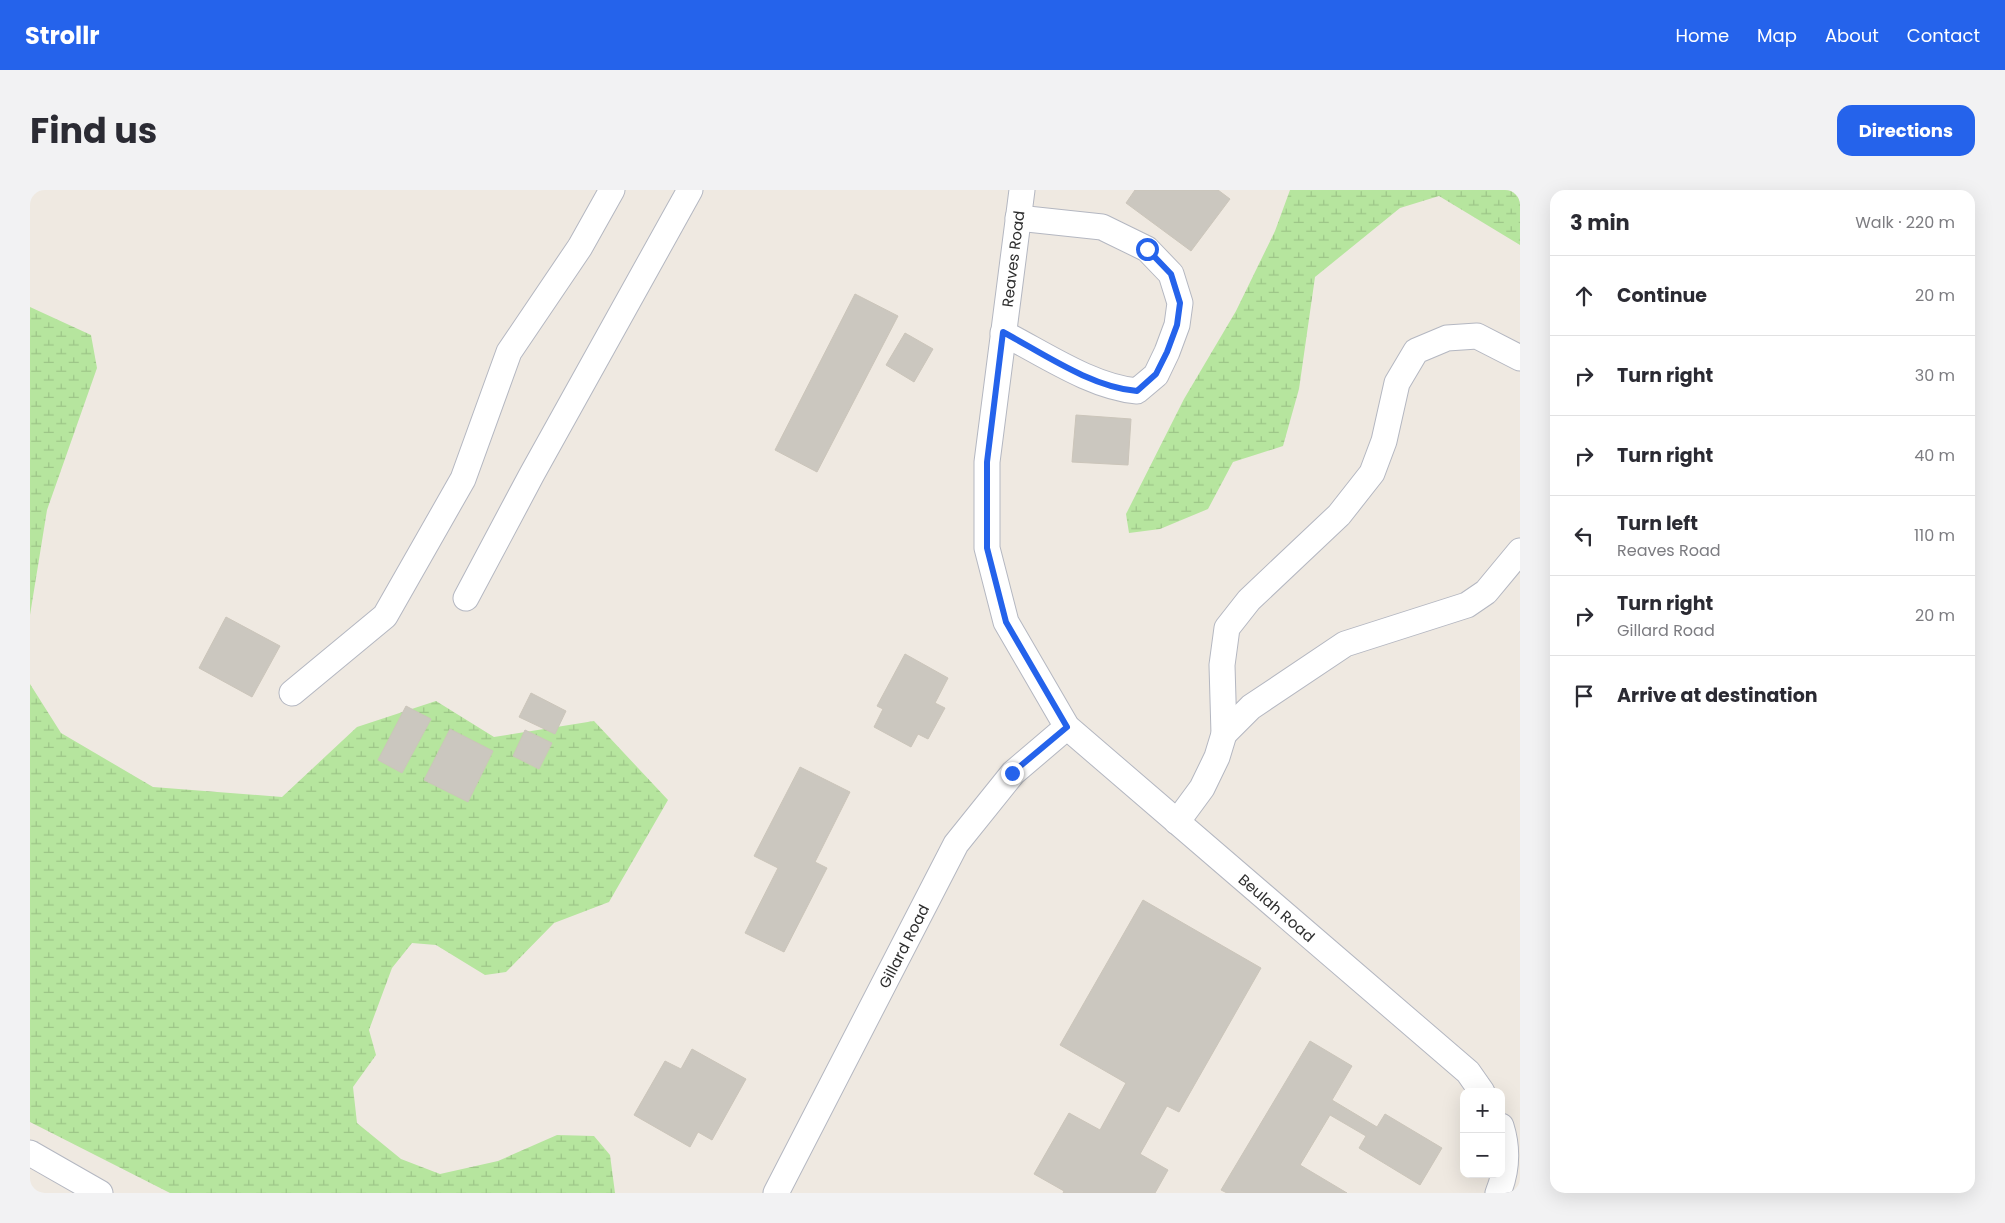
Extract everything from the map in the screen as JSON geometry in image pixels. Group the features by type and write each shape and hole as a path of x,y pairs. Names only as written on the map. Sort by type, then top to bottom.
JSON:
{"street":[{"path":"292,693 385,616 463,479 509,352 580,247 612,190"},
{"path":"466,598 532,474 690,190"},
{"name":"Reaves Road","path":"1022,190 987,462 987,548 1006,622 1067,727"},
{"path":"1003,332 1098,382 1121,390 1137,391 1156,374 1167,352 1177,325 1180,303 1171,274 1147,249 1102,227 1018,218"},
{"path":"1177,822 1202,788 1217,757 1224,734 1222,664 1227,628 1248,600 1340,515 1372,474 1384,440 1397,383 1416,351 1448,338 1477,336 1520,358"},
{"path":"1224,734 1251,707 1345,644 1467,605 1486,592 1520,551"},
{"name":"Beulah Road","path":"1067,727 1468,1072 1479,1088"},
{"name":"Gillard Road","path":"776,1193 956,844 1012,773 1067,727"},
{"path":"1500,1192 1505,1165 1506,1144 1503,1133"},
{"path":"30,1153 100,1193"}],"green space":[{"path":"1290,190 1520,190 1520,245 1439,196 1400,208 1315,277 1299,389 1283,446 1233,462 1208,509 1160,529 1129,533 1126,514 1184,399 1236,311 1275,231"},
{"path":"30,307 91,335 97,368 47,510 30,615"},
{"path":"30,684 61,733 153,787 282,797 357,727 436,701 494,737 594,721 668,800 609,902 554,923 506,972 485,975 436,945 412,943 392,968 369,1030 376,1055 353,1087 357,1123 401,1159 440,1174 498,1161 557,1135 594,1136 610,1155 615,1193 170,1193 30,1122"}],"building":[{"path":"1135,190 1218,190 1230,199 1191,251 1126,203"},
{"path":"855,294 898,316 817,472 775,450"},
{"path":"905,333 933,349 914,382 886,365"},
{"path":"1076,415 1131,419 1128,465 1072,462"},
{"path":"226,617 280,646 252,697 199,668"},
{"path":"905,654 948,678 935,703 945,708 928,739 918,734 911,747 874,727 883,709 877,706"},
{"path":"531,693 566,711 555,734 519,717"},
{"path":"406,706 431,719 402,773 378,760"},
{"path":"450,729 493,751 468,802 424,780"},
{"path":"525,730 552,743 539,769 513,756"},
{"path":"800,767 850,792 815,862 827,868 784,952 745,933 778,868 754,856"},
{"path":"1143,900 1261,968 1179,1112 1167,1106 1140,1154 1168,1170 1155,1193 1063,1193 1064,1191 1034,1174 1069,1113 1100,1130 1126,1083 1060,1045"},
{"path":"1310,1041 1352,1066 1332,1100 1377,1127 1385,1114 1442,1148 1420,1185 1359,1148 1366,1136 1330,1115 1300,1165 1347,1193 1227,1193 1221,1190"},
{"path":"692,1049 746,1079 712,1140 698,1132 690,1147 634,1115 665,1061 681,1069"}],"route":[{"path":"1012,773 1067,727 1006,622 987,548 987,462 1003,332 1098,382 1121,390 1137,391 1156,374 1167,352 1177,325 1180,303 1171,274 1147,249"}]}
